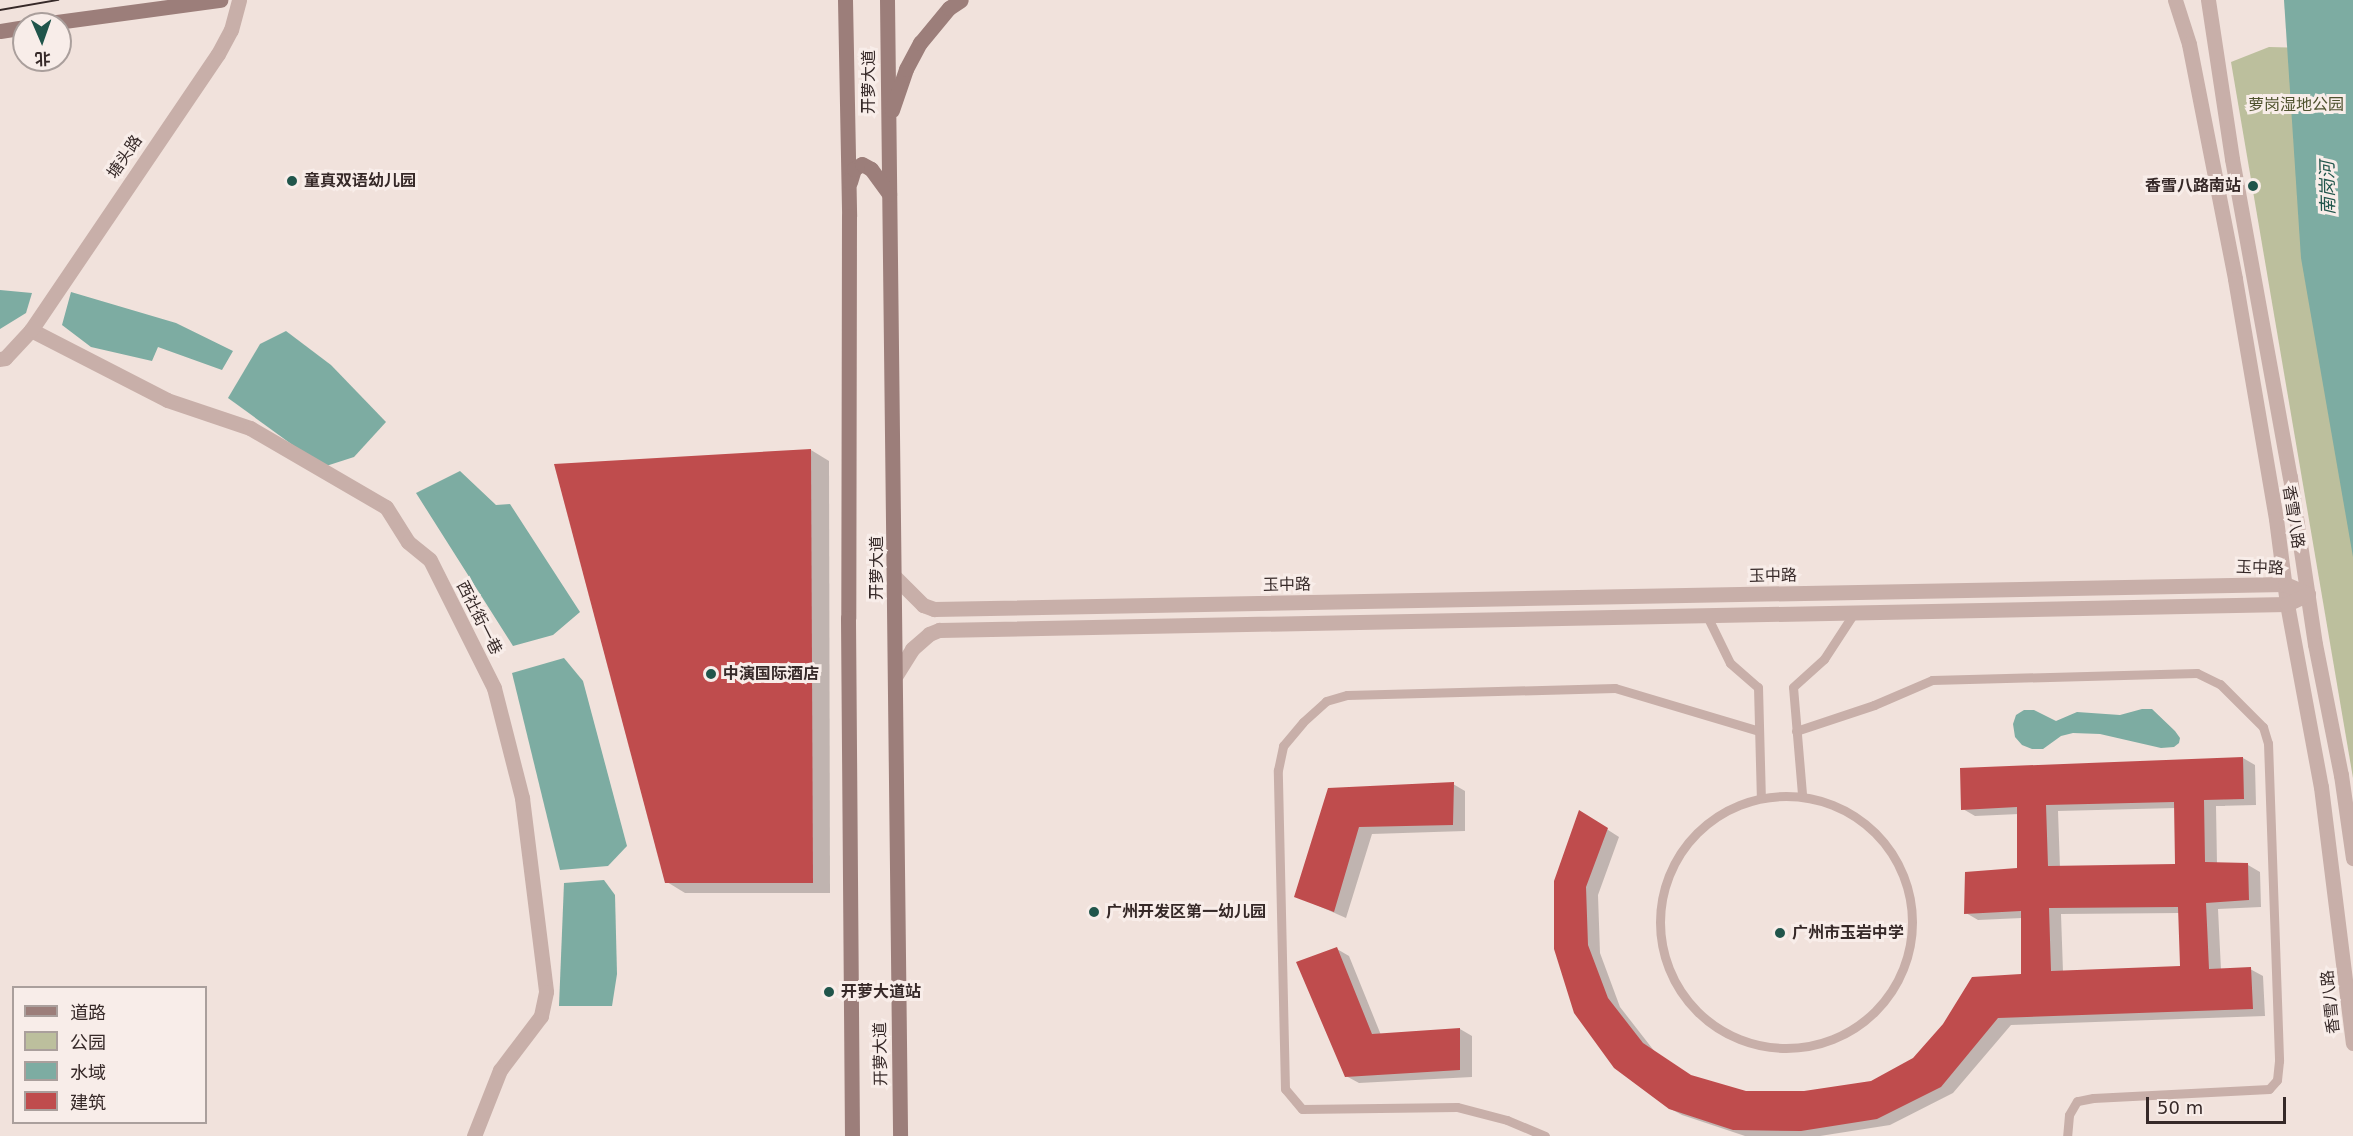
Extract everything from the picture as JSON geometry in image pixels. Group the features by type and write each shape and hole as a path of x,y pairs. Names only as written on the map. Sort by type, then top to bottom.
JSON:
{"main road":[{"path":"72,20 220,0"},
{"name":"开萝大道","path":"845,0 848,191 852,1136"},
{"name":"开萝大道","path":"887,0 900,1136"},
{"path":"888,121 906,69 920,43 949,8 961,0"},
{"path":"848,191 854,169 862,164 871,169 889,194"}],"street":[{"name":"塘头路","path":"0,359 5,358 31,330 218,54 231,30 238,0"},
{"name":"香雪八路","path":"2175,0 2189,44 2235,279 2276,519 2287,604 2320,787 2353,1043"},
{"name":"香雪八路","path":"2208,0 2232,159 2290,477 2307,594 2353,858"},
{"name":"西社街一巷","path":"31,330 166,400 250,428 386,507 408,542 430,560 494,688 522,798 546,992 541,1016 500,1070 474,1136"},
{"name":"玉中路","path":"895,577 922,605 934,609 2285,584 2307,594"},
{"name":"玉中路","path":"896,675 912,649 929,634 939,630 2287,604 2307,594"}],"lane":[{"path":"1802,794 1793,687 1824,659 1854,614"},
{"path":"1707,616 1730,663 1758,687 1761,798"},
{"path":"1796,731 1874,705 1932,680 2197,673 2220,684 2264,727 2269,767 2277,1080 2269,1089 2093,1098 2077,1101 2069,1115 2067,1136"},
{"path":"1545,1136 1507,1120 1457,1107 1302,1109 1285,1089 1278,770 1283,746 1302,722 1326,701 1347,694 1615,688 1760,731"},
{"path":"1802,794 1840,808 1868,826 1891,851 1906,882 1912,915 1910,948 1898,980 1878,1008 1852,1029 1821,1043 1787,1048 1754,1044 1722,1031 1695,1010 1675,984 1662,952 1659,918 1664,885 1679,854 1701,828 1729,809 1761,798 1802,794"}],"green space":[{"name":"萝岗湿地公园","path":"2269,47 2353,49 2353,778 2231,62"}],"water":[{"name":"南岗河","path":"2284,0 2353,0 2353,557 2301,258"},
{"path":"0,290 32,293 26,313 0,329"},
{"path":"71,292 176,323 233,351 222,370 158,347 152,361 91,347 62,325"},
{"path":"286,331 331,365 386,422 354,457 323,467 228,398 260,344"},
{"path":"460,471 496,505 510,504 580,612 553,635 513,646 416,493"},
{"path":"564,658 583,681 627,846 608,866 560,870 512,673"},
{"path":"2142,709 2152,709 2175,731 2180,738 2179,743 2174,747 2161,748 2100,734 2073,733 2061,736 2043,749 2032,749 2022,745 2015,737 2013,724 2016,715 2024,710 2034,710 2056,721 2077,712 2120,715"},
{"path":"604,880 615,895 617,974 612,1006 559,1006 564,883"}],"building":[{"name":"中演国际酒店","path":"811,449 813,883 665,883 554,464"},
{"path":"2243,757 2244,799 2204,800 2205,862 2248,863 2249,900 2206,903 2209,969 2251,967 2253,1009 1998,1018 1941,1087 1877,1119 1801,1131 1733,1130 1669,1109 1614,1068 1574,1013 1554,949 1554,881 1579,810 1608,828 1586,887 1588,945 1608,998 1643,1043 1691,1075 1746,1091 1804,1091 1871,1081 1913,1058 1943,1024 1972,977 2021,974 2021,911 1964,914 1965,872 2017,868 2017,807 1961,810 1960,768","holes":["2174,802 2175,864 2048,866 2046,805","2178,907 2180,966 2051,971 2049,908"]},
{"path":"1454,782 1453,825 1359,827 1334,912 1294,897 1328,788"},
{"path":"1337,947 1372,1034 1460,1028 1460,1070 1345,1077 1296,962"}],"tram line":[{"path":"0,10 58,0"}],"place":[{"name":"童真双语幼儿园","path":"292,181"},
{"name":"香雪八路南站","path":"2253,186"},
{"name":"中演国际酒店","path":"711,674"},
{"name":"广州开发区第一幼儿园","path":"1094,912"},
{"name":"广州市玉岩中学","path":"1780,933"},
{"name":"开萝大道站","path":"829,992"}]}
